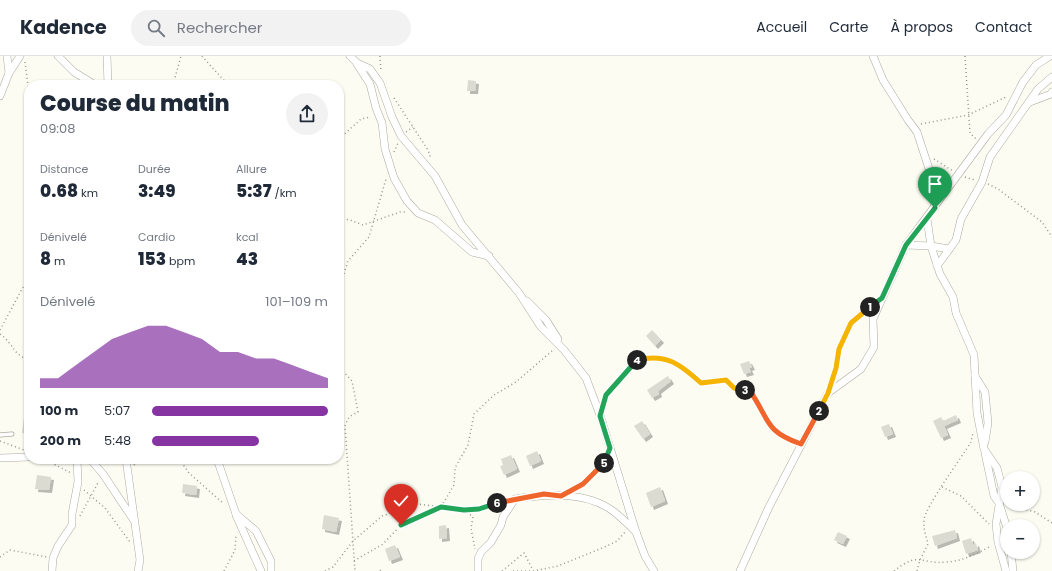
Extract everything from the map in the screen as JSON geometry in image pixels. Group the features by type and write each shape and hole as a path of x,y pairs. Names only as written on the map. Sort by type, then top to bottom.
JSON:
{"street":[{"path":"7,56 9,74"},
{"path":"0,96 9,74 20,56"},
{"path":"58,56 74,72 88,80"},
{"path":"107,56 108,80"},
{"path":"350,56 357,63 370,84 376,108 381,120 389,163 394,178 407,201 417,211 435,220 472,252 489,256"},
{"path":"873,56 883,80 917,132 933,180 935,208"},
{"path":"740,571 769,507 828,393 862,369 874,347 873,319 906,245 982,144 1006,115 1023,82 1036,65 1050,56"},
{"path":"357,63 370,69 380,83 392,117 401,136 435,176 462,225 519,293 546,320 561,347 586,378 600,416 636,532 645,556 654,571"},
{"path":"937,266 956,240 961,219 982,182 990,158 1038,89 1052,77"},
{"path":"1030,102 1051,94 1052,92"},
{"path":"927,219 931,246 937,266 953,297 956,313 974,355 977,414 984,449 997,468 1002,487 999,502 997,530 998,542 1006,571"},
{"path":"906,245 931,246 949,249"},
{"path":"0,458 24,457"},
{"path":"52,571 53,558 58,546 72,526 72,514 78,482 78,464"},
{"path":"94,464 133,520"},
{"path":"127,464 131,487 133,520 140,560 138,571"},
{"path":"219,464 236,514 261,571"},
{"path":"478,571 478,559 481,552 491,542 502,525 503,517 515,499 544,494 595,502 613,511 636,532"},
{"path":"999,502 1004,519"},
{"path":"236,514 256,531 271,560 271,571"},
{"path":"1012,559 1013,571"}],"lane":[{"path":"0,435 12,434"}],"path":[{"path":"25,56 26,80"},
{"path":"174,80 181,56"},
{"path":"202,56 224,80"},
{"path":"380,56 382,64 380,83"},
{"path":"965,56 970,133 982,144"},
{"path":"393,96 428,150 432,163"},
{"path":"908,120 919,124 968,114 1003,100 1008,96"},
{"path":"344,134 361,119 370,117 381,120"},
{"path":"344,273 353,254 365,244 369,237 375,220 389,163 401,136 413,127"},
{"path":"925,154 960,175 998,189 1042,222 1052,237"},
{"path":"344,219 363,225 400,212 417,211"},
{"path":"0,330 24,285"},
{"path":"832,381 839,349 851,323 882,298"},
{"path":"0,334 10,341 17,355 24,358"},
{"path":"354,561 384,544 401,525 441,507 454,485 455,468 468,445 474,414 494,395 529,372 561,347"},
{"path":"600,416 606,395 637,360 652,356 673,361 701,383 726,380 734,388 750,391 762,408 767,422 774,431 786,439 801,444"},
{"path":"344,372 352,381 358,412 349,418 345,426 355,571"},
{"path":"917,571 920,560 928,544 925,533 924,519 929,506 971,442 974,428"},
{"path":"0,441 24,450"},
{"path":"561,496 583,484 606,461 610,448"},
{"path":"53,464 74,475 90,496 105,508 130,543"},
{"path":"183,464 193,477 225,504"},
{"path":"72,526 81,515 102,474"},
{"path":"942,487 961,496 979,516 997,530"},
{"path":"325,571 333,567 353,541 382,516 418,504 464,510 479,509 501,501 515,499"},
{"path":"999,502 1035,512 1052,522"},
{"path":"464,510 473,517 471,528 478,559"},
{"path":"513,571 533,571 558,566 617,541 630,527"},
{"path":"224,571 235,550 236,529"},
{"path":"894,571 914,558 920,560 946,562 970,558 998,542"},
{"path":"0,557 10,550 53,558"},
{"path":"502,571 524,553 533,571"}],"building":[{"path":"468,80 476,81 475,91 467,91"},
{"path":"652,330 661,340 655,346 646,336"},
{"path":"749,361 752,367 749,368 751,372 744,374 740,364"},
{"path":"668,376 671,381 658,391 659,394 652,398 647,390"},
{"path":"956,415 958,420 944,426 948,435 941,438 933,421 941,417 943,421"},
{"path":"24,418 24,433 22,433"},
{"path":"642,421 650,434 643,439 634,426"},
{"path":"889,424 893,434 885,437 881,427"},
{"path":"537,451 541,461 530,466 526,456"},
{"path":"511,455 517,469 504,475 500,466 503,465 501,459"},
{"path":"37,475 51,477 49,490 35,489"},
{"path":"183,484 197,486 196,495 182,493"},
{"path":"660,487 665,501 651,507 646,493"},
{"path":"402,493 407,505 398,509 393,497"},
{"path":"324,515 339,518 336,532 322,529"},
{"path":"446,525 447,538 439,539 439,526"},
{"path":"955,530 957,538 935,546 932,536"},
{"path":"838,532 847,536 843,544 834,540"},
{"path":"971,538 973,545 976,543 978,550 966,554 962,541"},
{"path":"395,545 400,557 389,561 385,549"}],"route":[{"path":"401,525 441,507 464,510 479,509 501,501 544,494 561,496 583,484 606,461 610,448 600,416 606,395 637,360 652,356 673,361 683,367 701,383 726,380 734,388 750,391 762,408 767,422 774,431 786,439 801,444 828,393 836,368 839,349 851,323 882,298 906,245 935,208"}]}
